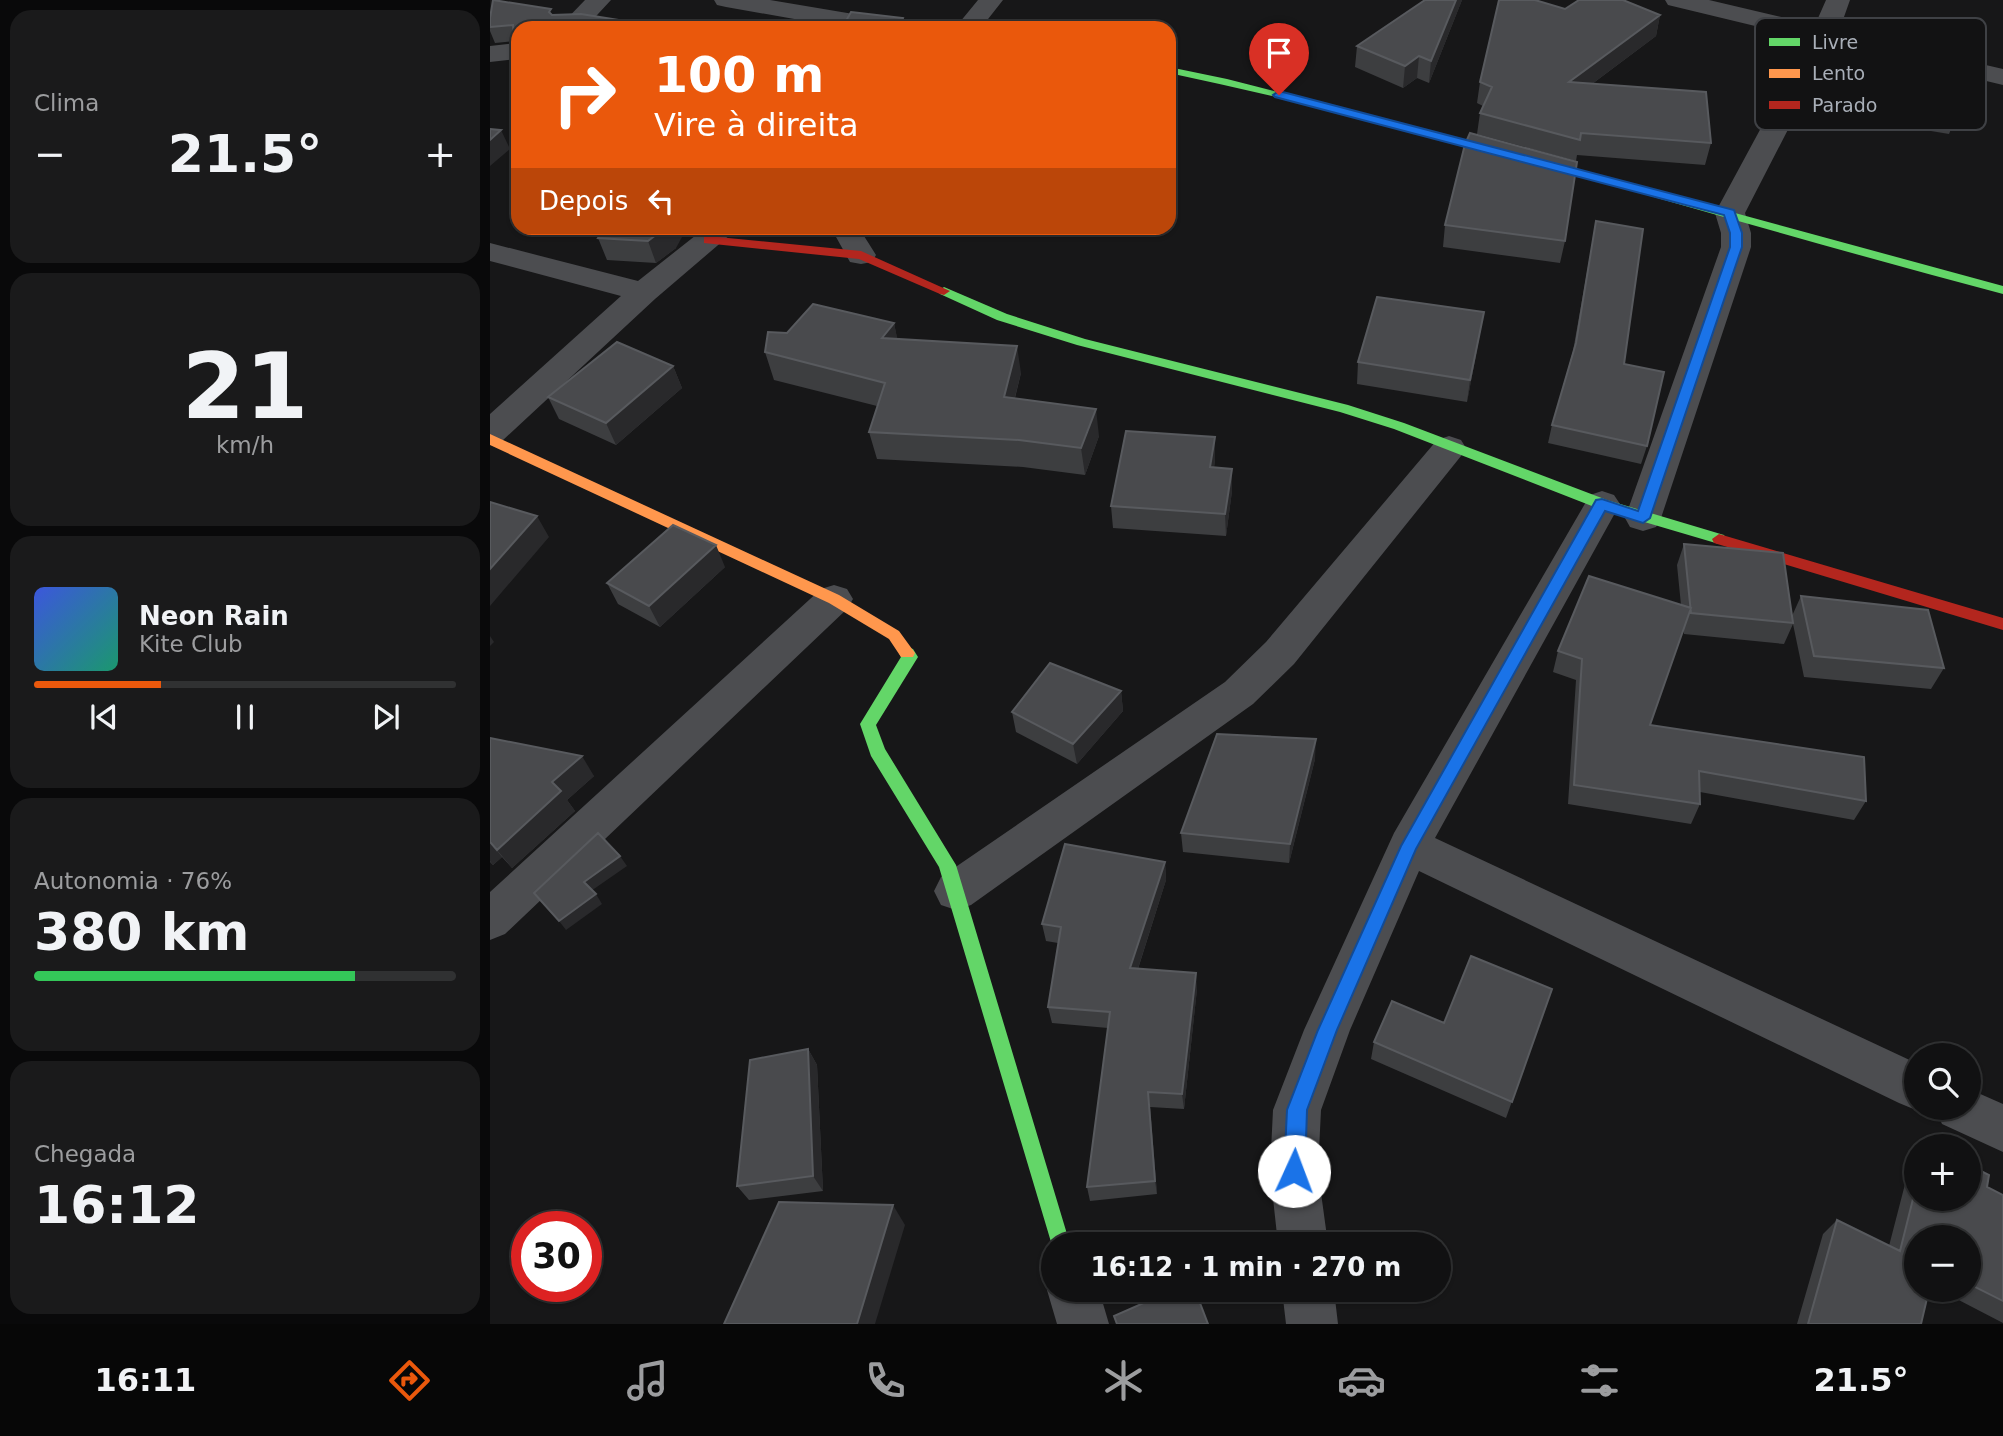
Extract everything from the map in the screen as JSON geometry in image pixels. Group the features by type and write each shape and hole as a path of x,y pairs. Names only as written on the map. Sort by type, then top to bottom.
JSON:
{"street":[{"path":"578,21 598,0"},
{"path":"726,0 848,21"},
{"path":"974,21 991,0"},
{"path":"1677,0 1758,18"},
{"path":"1831,18 1838,0"},
{"path":"490,54 511,52"},
{"path":"1176,71 1227,82 1730,213 2003,290"},
{"path":"1986,73 2003,77"},
{"path":"1643,518 1736,247 1736,233 1730,213 1774,130"},
{"path":"490,433 644,292 715,235"},
{"path":"723,235 860,255 1002,317 1082,342 1343,408 1399,426 1450,448 1643,518 2003,624"},
{"path":"849,235 860,255"},
{"path":"490,252 644,292"},
{"path":"490,439 834,599 894,635 910,657 869,724 877,751 947,864 1056,1232"},
{"path":"956,891 1238,692 1280,653 1450,448"},
{"path":"1302,1232 1294,1171 1297,1110 1327,1030 1409,846 1602,504"},
{"path":"490,920 834,599"},
{"path":"1409,846 1904,1081"},
{"path":"1981,1118 2003,1128"},
{"path":"1077,1302 1083,1324"},
{"path":"1309,1302 1312,1324"}],"building":[{"path":"493,0 551,9 549,12 552,15 581,14 625,21 511,21 511,25 490,27"},
{"path":"1425,0 1456,0 1431,61 1419,56 1405,66 1357,46"},
{"path":"1499,0 1535,0 1565,9 1579,0 1623,0 1660,15 1569,82 1706,92 1711,143 1581,133 1580,140 1480,113 1492,87 1480,82"},
{"path":"851,12 903,18 902,21 846,21"},
{"path":"490,129 501,130 490,140"},
{"path":"1470,133 1577,162 1565,241 1445,225"},
{"path":"1596,221 1643,229 1624,364 1664,372 1647,446 1552,425 1576,343"},
{"path":"600,235 656,235 648,241 598,238"},
{"path":"1377,297 1484,312 1470,380 1358,362"},
{"path":"813,304 894,323 882,338 1017,346 1004,397 1096,409 1081,448 1019,440 869,432 885,383 765,352 768,332 787,333"},
{"path":"617,342 673,366 606,423 548,397"},
{"path":"1126,431 1215,437 1210,467 1232,469 1225,514 1111,506"},
{"path":"490,502 537,516 490,569"},
{"path":"673,525 716,545 649,606 607,583"},
{"path":"1684,544 1783,553 1793,623 1691,613"},
{"path":"1589,576 1691,608 1650,725 1864,757 1866,801 1699,771 1700,804 1574,785 1582,659 1558,651"},
{"path":"1801,596 1928,610 1944,668 1814,656"},
{"path":"1050,663 1121,691 1073,744 1012,712"},
{"path":"1217,734 1316,739 1290,844 1181,833"},
{"path":"490,738 582,756 552,782 561,791 497,850 490,842"},
{"path":"598,833 620,856 584,882 596,894 559,921 534,893"},
{"path":"1065,844 1165,862 1130,968 1196,973 1182,1094 1148,1092 1155,1181 1087,1187 1110,1012 1048,1007 1061,927 1042,924"},
{"path":"1471,956 1552,989 1512,1102 1374,1042 1392,1001 1444,1023"},
{"path":"808,1049 813,1176 737,1186 750,1060"},
{"path":"1981,1171 1989,1175 1987,1187 2003,1195 2003,1301 1981,1290 1981,1225 1906,1225 1910,1211 1981,1211"},
{"path":"779,1202 893,1205 857,1324 724,1324"},
{"path":"1837,1220 1900,1251 1904,1235 1904,1302 1926,1302 1921,1324 1808,1324"},
{"path":"1146,1302 1200,1302 1208,1324 1117,1324 1114,1316"}],"traffic: fast":[{"path":"1176,71 1459,141 2003,290"},
{"path":"944,291 1002,317 1082,342 1343,408 1399,426 1602,504 1719,539"},
{"path":"907,653 910,657 868,724 877,751 947,865 1056,1232"}],"traffic: slow":[{"path":"490,439 834,599 894,635 907,653"}],"traffic: jam":[{"path":"708,240 861,255 944,291"},
{"path":"1719,539 2003,624"}],"route":[{"path":"1279,95 1730,213 1736,233 1736,247 1643,518 1602,504 1409,846 1327,1030 1297,1110 1294,1171"}]}
